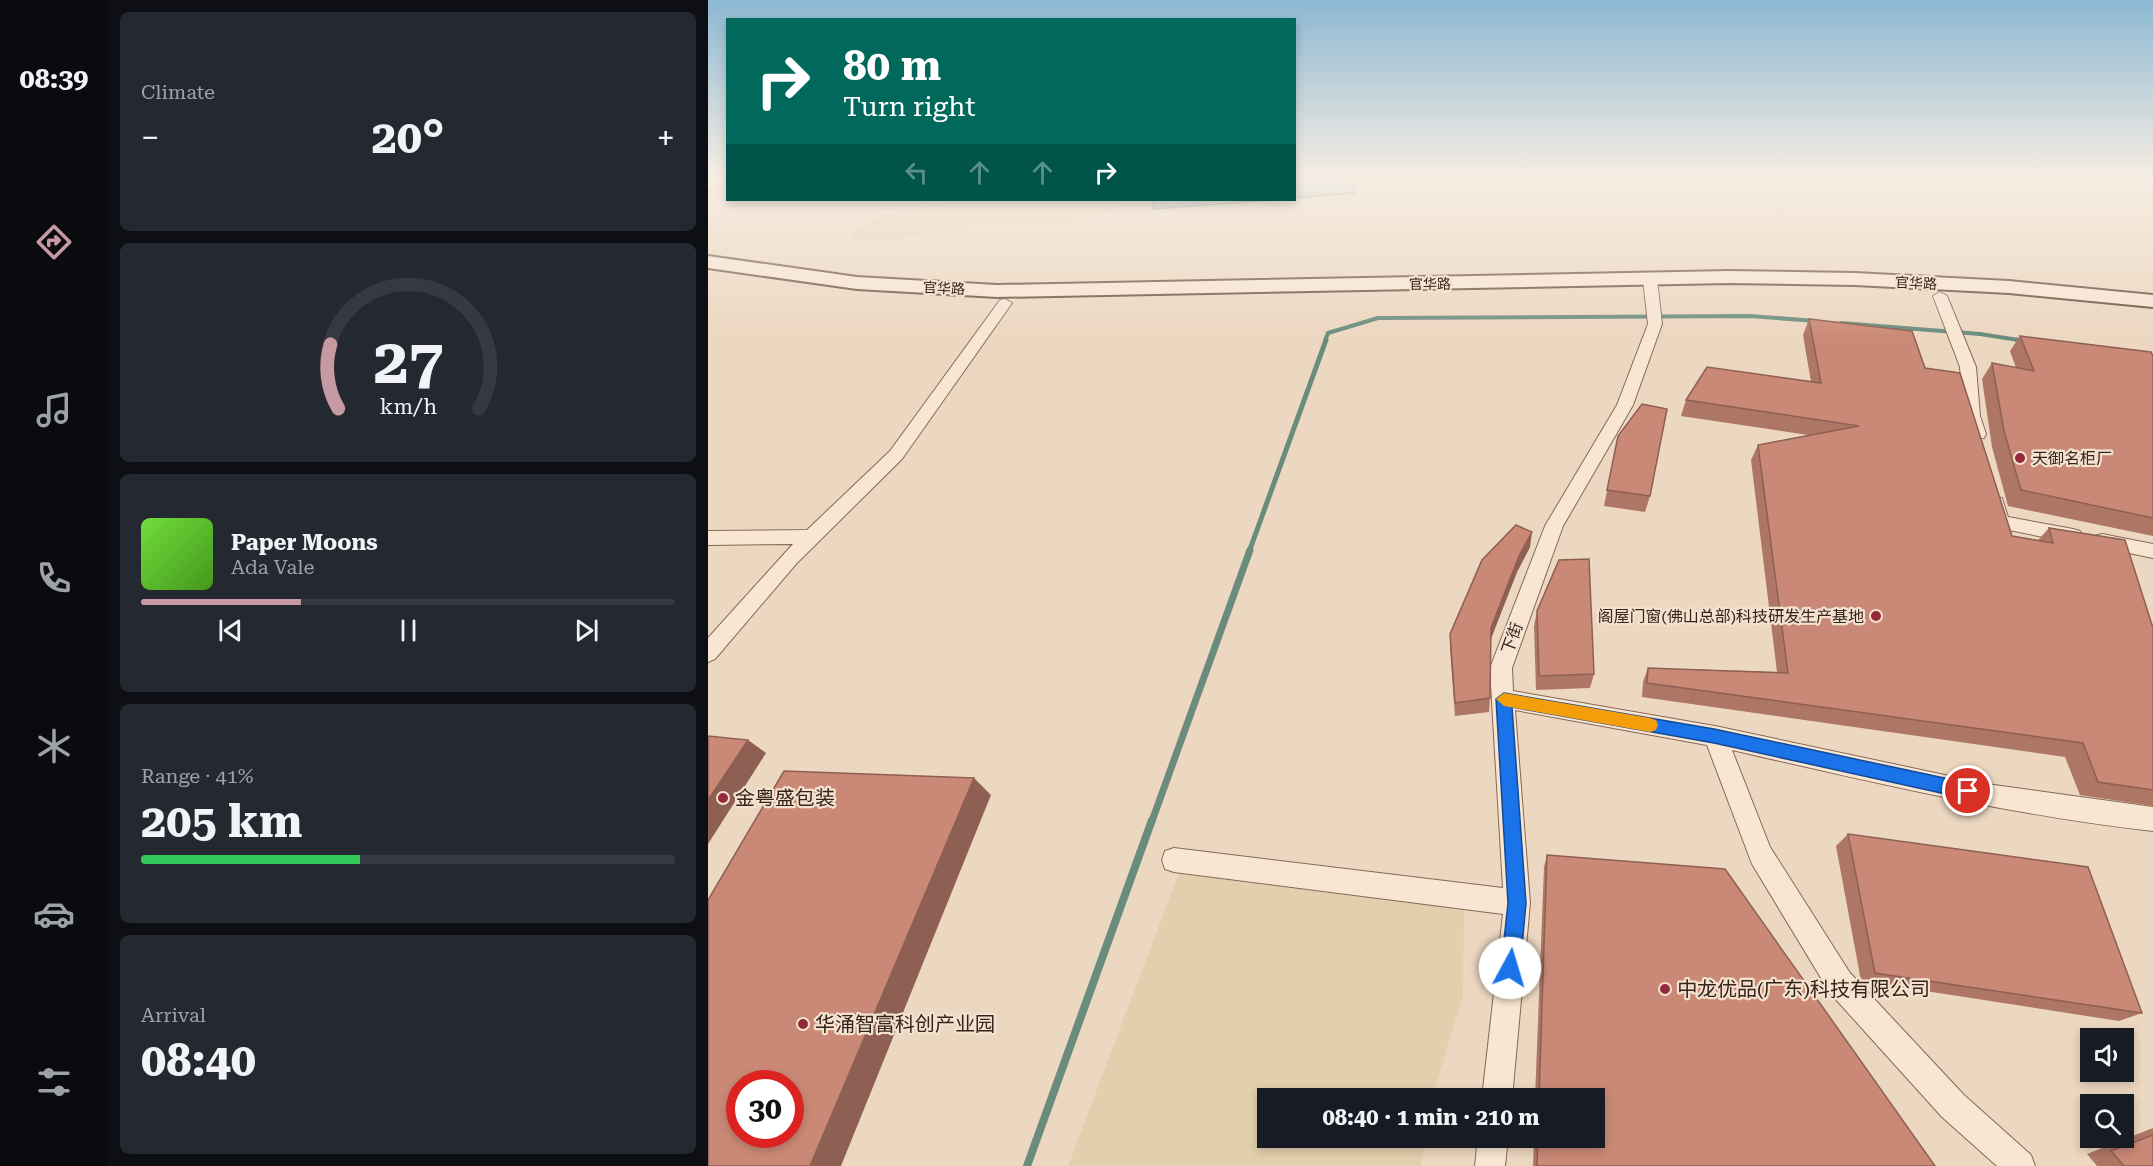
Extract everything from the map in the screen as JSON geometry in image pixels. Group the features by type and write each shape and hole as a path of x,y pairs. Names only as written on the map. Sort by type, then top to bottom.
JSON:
{"main road":[{"name":"官华路","path":"708,262 857,283 997,291 1652,301 1734,290 1940,296 2023,301 2153,314"},
{"name":"官华路","path":"708,276 838,295 1005,303 1652,301 1855,279 2009,288 2153,301"}],"street":[{"path":"1940,296 1968,367 1972,416 1981,446"},
{"name":"下街","path":"1498,1088 1517,903 1501,668 1554,526 1625,405 1652,301"},
{"path":"708,652 812,537 896,455 1005,303"},
{"path":"1993,488 2000,522 2153,551"},
{"path":"708,538 812,537"},
{"path":"1504,699 1714,736 1946,787 2101,815 2153,819"},
{"path":"1714,736 1761,855 1840,983 1953,1106 2020,1166"},
{"path":"1174,860 1517,903"},
{"path":"1490,1166 1492,1148"}],"shaded area":[{"path":"855,230 940,230 889,240 854,240"},
{"path":"1179,873 1464,910 1463,995 1435,1088 1257,1088 1257,1148 1424,1148 1421,1166 1068,1166"}],"building":[{"path":"1809,319 1912,331 1925,368 1960,373 2012,536 2053,543 2049,528 2125,540 2153,628 2153,790 2098,782 2083,743 1647,683 1648,668 1788,673 1758,445 1859,426 1686,400 1707,367 1821,383"},
{"path":"2020,336 2151,352 2153,356 2153,518 2021,490 2004,431 1992,363 2034,371"},
{"path":"1642,404 1667,409 1650,496 1607,490 1618,436"},
{"path":"1516,525 1532,532 1519,556 1491,628 1490,698 1455,703 1450,634 1482,560"},
{"path":"1589,559 1594,674 1539,676 1537,611 1559,560"},
{"path":"708,736 748,740 708,800"},
{"name":"华涌智富科创产业园","path":"784,771 974,778 810,1166 708,1166 708,900"},
{"path":"1848,834 2088,867 2142,1013 1875,973"},
{"name":"中龙优品(广东)科技有限公司","path":"1547,855 1725,869 1935,1166 1537,1166 1538,1148 1605,1148 1605,1088 1539,1088"},
{"path":"2153,1135 2153,1166 2124,1166 2111,1151 2119,1148 2134,1148 2134,1142"}],"waterway":[{"path":"1325,341 1328,333 1378,318 1750,316 1816,321"},
{"path":"1841,323 1980,334 2025,341 2017,340"},
{"path":"1249,552 1326,340"},
{"path":"1152,821 1250,550"},
{"path":"1027,1166 1152,820"}],"slow traffic":[{"path":"1504,699 1650,725"}],"place":[{"name":"天御名柜厂","path":"2020,458"},
{"name":"阁屋门窗(佛山总部)科技研发生产基地","path":"1876,616"},
{"name":"金粤盛包装","path":"723,798"},
{"name":"中龙优品(广东)科技有限公司","path":"1665,989"},
{"name":"华涌智富科创产业园","path":"803,1024"}],"route":[{"path":"1510,968 1517,903 1504,699 1714,736 1968,791"}]}
